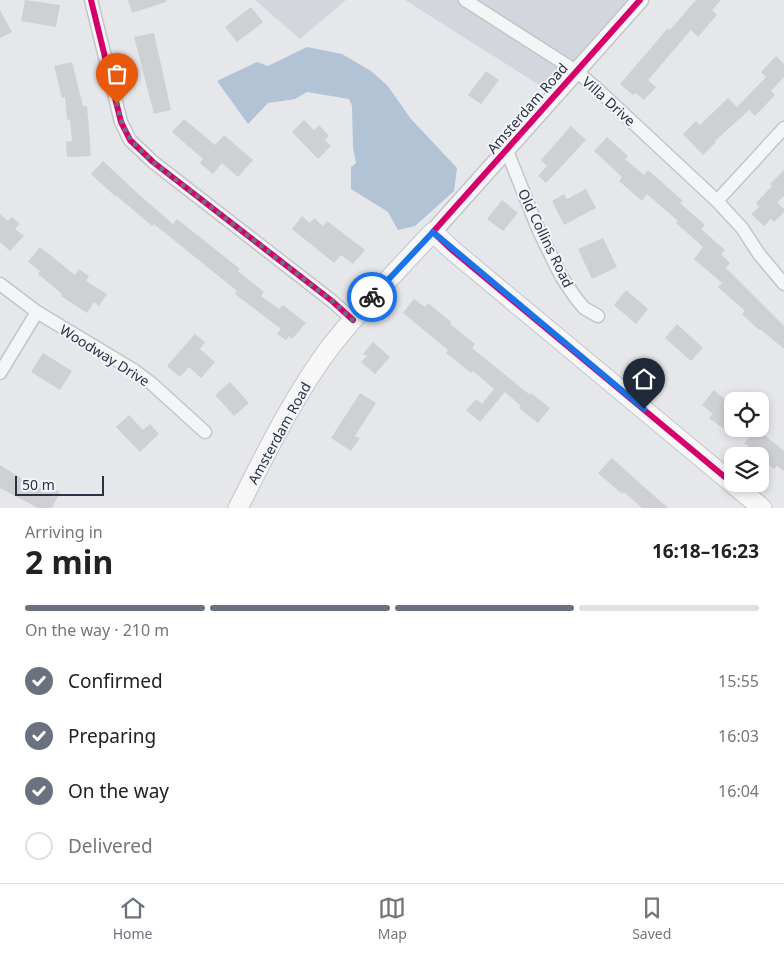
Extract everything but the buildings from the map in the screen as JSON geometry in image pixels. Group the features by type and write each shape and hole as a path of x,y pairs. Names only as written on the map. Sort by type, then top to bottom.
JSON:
{"main road":[{"name":"Amsterdam Road","path":"238,508 303,389 330,347 387,280 433,232"},
{"path":"433,232 724,476"},
{"path":"743,492 762,508"}],"street":[{"path":"91,0 121,122 130,140 153,162 332,301 353,320"},
{"name":"Villa Drive","path":"465,0 576,71 603,95 717,200 742,228 759,254 784,284"},
{"name":"Amsterdam Road","path":"433,232 640,0"},
{"path":"717,200 784,128"},
{"name":"Old Collins Road","path":"507,151 539,231 561,276 584,308 598,316"},
{"name":"Woodway Drive","path":"0,284 37,312 135,371 205,432"},
{"path":"0,373 37,312"}],"shaded area":[{"path":"255,0 346,0 300,39"},
{"path":"405,0 640,0 555,95"}],"water":[{"path":"307,47 342,54 371,71 387,85 411,119 457,168 454,191 415,226 398,230 388,212 351,189 351,167 356,163 353,148 352,106 349,99 307,92 295,99 268,103 248,124 217,81 257,62 268,66"}],"cycle path":[{"path":"91,0 121,122 130,140 153,162 332,301 353,320"},
{"path":"640,0 433,232 452,250 724,476"}],"way so far":[{"path":"117,104 121,122 130,140 153,162 332,301 353,320 372,297"}],"route":[{"path":"372,297 433,232 452,250 644,409"}]}
